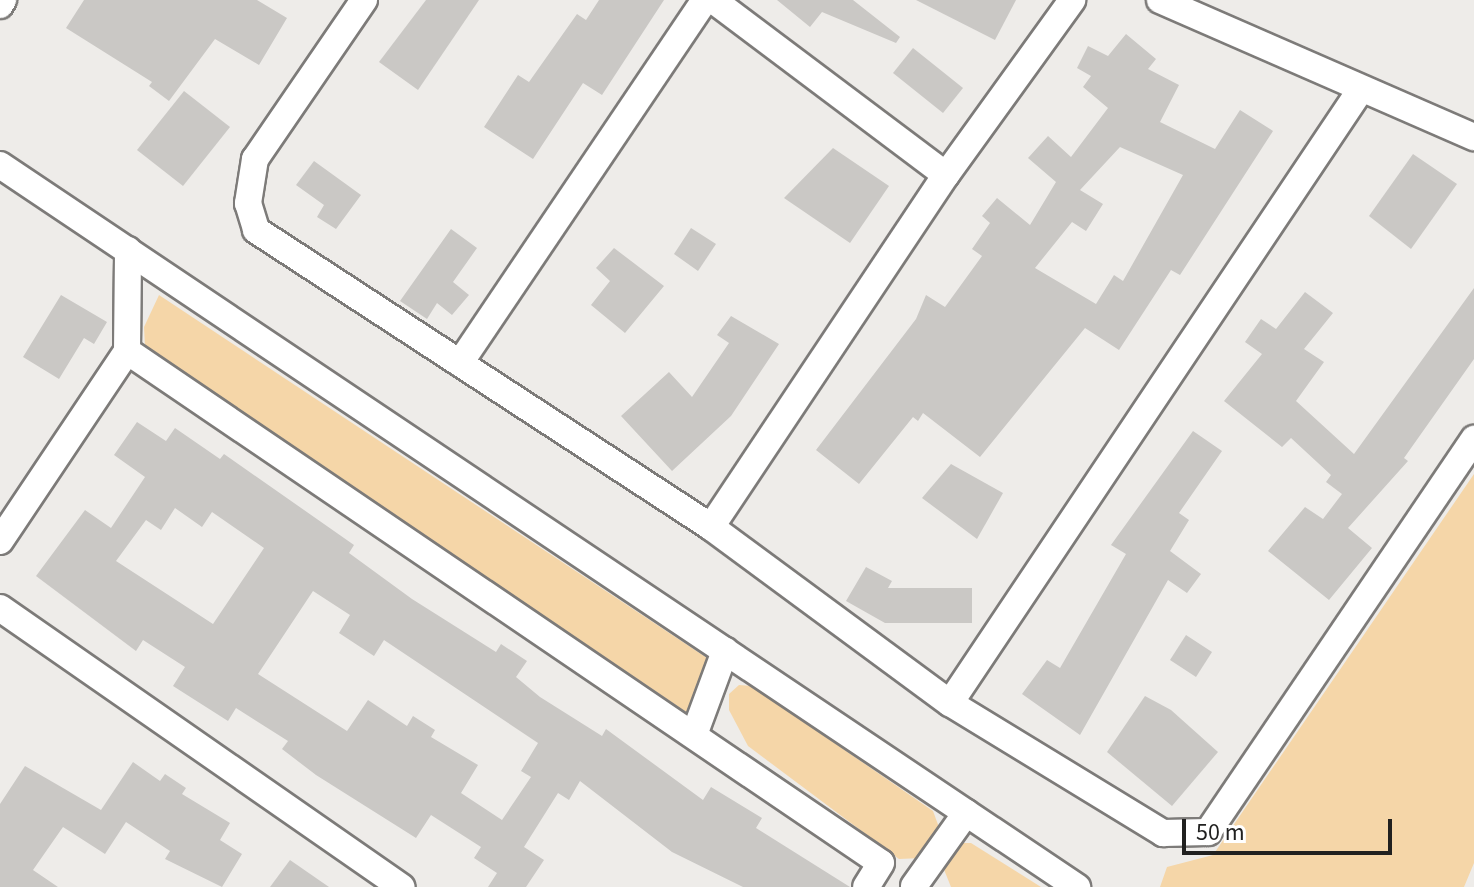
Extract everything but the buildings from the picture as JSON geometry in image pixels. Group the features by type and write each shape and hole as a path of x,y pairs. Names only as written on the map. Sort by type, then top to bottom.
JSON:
{"street":[{"path":"364,0 255,159 248,180 250,212 256,230 711,527 950,703 1163,833 1208,832 1474,439"},
{"path":"460,363 705,0"},
{"path":"713,0 946,175"},
{"path":"711,527 946,175 1072,0"},
{"path":"1160,0 1474,137"},
{"path":"950,703 1361,89"},
{"path":"0,165 1077,887"},
{"path":"0,541 127,351 128,250"},
{"path":"127,351 915,886 966,813"},
{"path":"0,608 401,887"},
{"path":"694,735 725,651"},
{"path":"866,887 881,863"}],"shaded area":[{"path":"159,295 710,660 692,716 145,347 144,327"},
{"path":"1474,474 1474,863 1464,887 1160,887 1167,867 1213,855"},
{"path":"739,685 752,686 933,811 943,838 922,858 899,859 748,746 729,710 729,694"},
{"path":"954,843 971,843 1041,887 951,887 943,867"}]}
